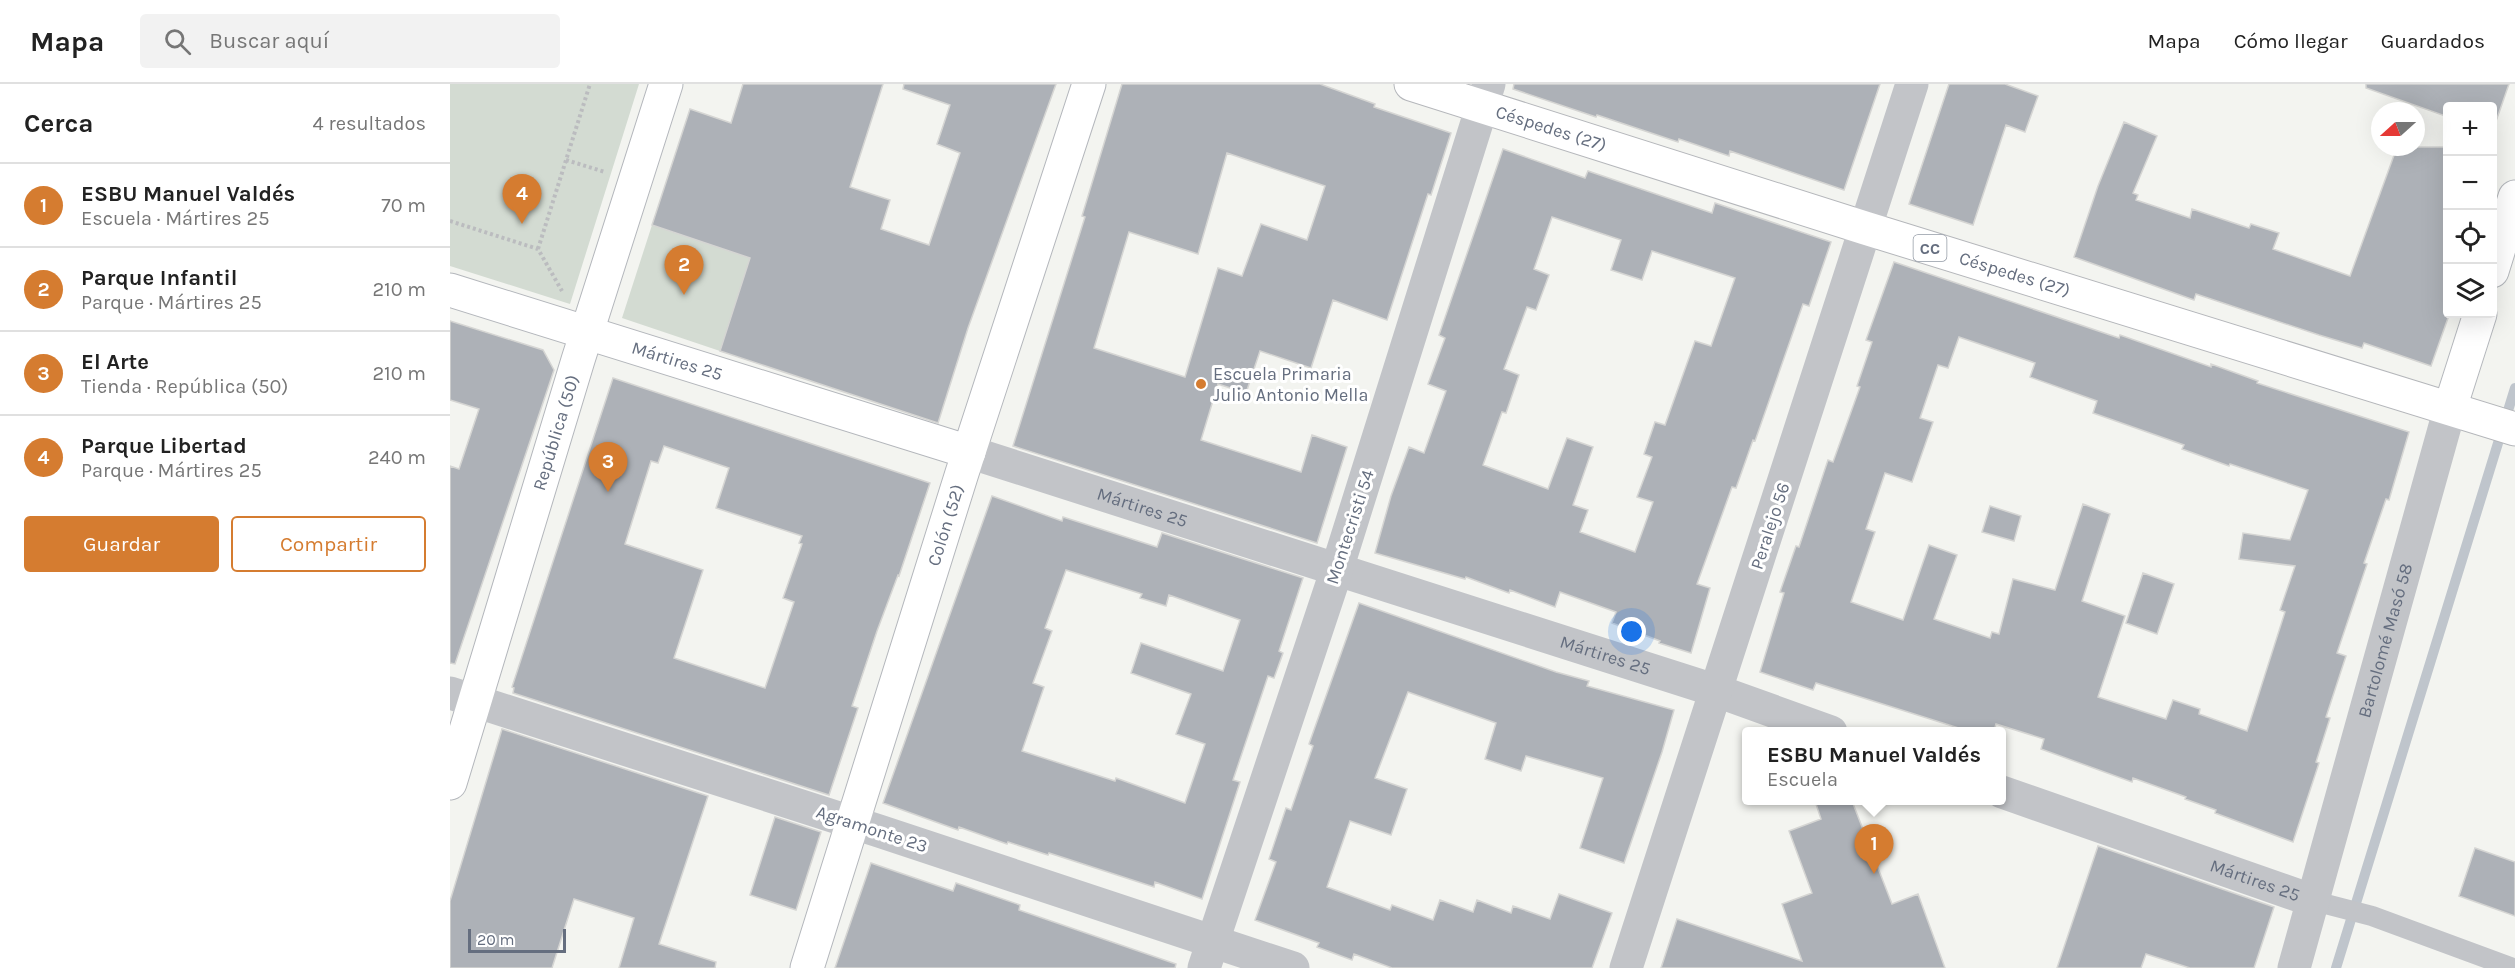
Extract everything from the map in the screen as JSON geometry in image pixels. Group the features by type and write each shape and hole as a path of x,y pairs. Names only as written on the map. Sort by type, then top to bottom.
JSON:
{"main road":[{"name":"República (50)","path":"450,783 463,697 587,333 666,84"},
{"name":"Colón (52)","path":"807,968 969,452 1089,84"},
{"name":"Céspedes (27)","path":"1411,84 1486,95 1865,228 2501,424"},
{"path":"2495,264 2515,197"},
{"name":"Mártires 25","path":"450,290 969,452"},
{"name":"Bartolomé Masó 58","path":"2450,408 2479,318"}],"street":[{"name":"Peralejo 56","path":"1626,968 1912,84"},
{"name":"Montecristi 54","path":"1208,955 1337,568 1486,95"},
{"name":"Bartolomé Masó 58","path":"2295,968 2450,408"},
{"name":"Mártires 25","path":"969,452 1337,568 1717,692 1817,727"},
{"name":"Agramonte 23","path":"463,697 852,822 1208,955 1293,968"},
{"name":"Mártires 25","path":"2006,794 2314,902"}],"lane":[{"name":"Mártires 25","path":"2314,902 2372,916 2510,967"}],"path":[{"path":"538,249 590,84"},
{"path":"566,160 610,174 612,168"},
{"path":"450,221 538,249 564,295"}],"shaded area":[{"path":"450,84 639,84 570,304 450,266"},
{"path":"652,225 750,258 720,351 622,318"}],"building":[{"path":"743,84 883,84 850,187 890,200 881,229 929,245 960,153 937,144 950,105 903,89 904,84 1056,84 968,328 938,423 720,351 750,258 652,225 690,109 731,123"},
{"path":"1122,84 1320,84 1375,104 1374,107 1451,133 1431,195 1428,194 1387,320 1333,300 1311,368 1260,351 1246,393 1218,384 1201,440 1301,472 1312,435 1347,447 1317,543 1013,446 1085,217 1082,216","holes":["1227,153 1325,186 1307,240 1261,224 1242,276 1218,268 1185,377 1094,348 1129,232 1198,254"]},
{"path":"1514,84 1880,84 1844,190 1730,151 1729,156 1679,139 1678,142 1597,115 1596,117 1513,89"},
{"path":"1949,84 2005,84 2038,96 2025,132 2006,125 1973,225 1909,204"},
{"path":"2366,84 2509,84 2497,118 2497,102 2443,102 2443,115 2425,109 2425,102 2406,102 2366,88"},
{"path":"2124,122 2157,136 2133,193 2138,195 2136,200 2190,218 2192,209 2249,228 2251,224 2279,233 2273,249 2350,276 2394,156 2425,156 2425,147 2443,147 2443,318 2448,318 2431,366 2364,343 2362,348 2319,335 2196,294 2194,300 2074,257 2098,186"},
{"path":"1503,149 1585,178 1588,171 1712,213 1715,203 1831,242 1809,306 1803,304 1755,441 1753,440 1736,488 1732,487 1697,584 1710,588 1691,653 1659,643 1660,641 1612,623 1616,612 1560,592 1555,607 1510,590 1509,593 1466,577 1465,579 1375,553 1391,496 1409,447 1424,453 1446,391 1428,384 1445,338 1439,335","holes":["1552,217 1621,240 1611,270 1642,280 1652,251 1735,278 1711,346 1695,341 1665,425 1655,422 1644,454 1652,457 1637,497 1653,502 1635,552 1580,532 1588,510 1573,505 1593,447 1567,438 1548,489 1483,465 1502,412 1506,413 1519,375 1504,369 1527,307 1536,310 1549,275 1534,269"]},
{"path":"1894,262 2119,338 2120,335 2211,367 2211,364 2258,381 2257,383 2409,432 2389,500 2386,499 2364,563 2367,564 2337,653 2346,656 2326,717 2330,718 2316,762 2319,763 2293,842 2215,813 2216,810 2185,799 2186,797 2133,778 2132,782 2041,749 2044,739 1996,724 1995,727 1955,727 1816,683 1813,690 1760,672 1784,593 1780,592 1796,546 1799,547 1828,460 1833,462 1860,387 1857,386 1872,342 1866,340","holes":["1959,337 2035,363 2030,377 2097,401 2093,413 2184,445 2182,449 2229,466 2230,464 2308,490 2290,540 2243,533 2239,559 2295,566 2280,610 2285,612 2247,731 2199,714 2200,709 2173,700 2166,719 2098,697 2125,616 2082,601 2110,514 2083,504 2055,590 2013,579 1999,634 1992,632 1990,638 1934,619 1957,555 1929,545 1903,620 1851,602 1875,532 1866,529 1885,473 1912,482 1933,422 1920,418 1938,365 1948,368"]},
{"path":"450,321 543,350 554,370 455,664 450,663 450,466 459,469 479,409 450,400"},
{"path":"613,378 930,483 852,706 858,708 829,795 513,693 514,688 512,687","holes":["664,446 729,468 716,508 802,536 799,543 802,544 783,598 794,602 765,688 674,658 703,570 625,544 651,461 658,463"]},
{"path":"992,496 1062,521 1063,517 1157,547 1162,533 1303,578 1279,651 1283,653 1274,678 1268,676 1233,780 1240,782 1202,899 1155,882 1154,887 1049,853 1048,855 1008,842 1007,844 959,827 958,830 883,803","holes":["1066,570 1142,594 1140,598 1166,606 1169,595 1240,620 1223,671 1141,643 1131,673 1191,694 1176,734 1205,744 1185,803 1116,778 1115,781 1022,751 1044,687 1033,683 1052,631 1045,628"]},
{"path":"1990,506 2021,516 2014,541 1982,532"},
{"path":"2143,573 2174,584 2157,634 2126,623"},
{"path":"1359,603 1556,672 1589,681 1587,686 1674,710 1624,863 1580,848 1603,778 1526,756 1521,771 1485,759 1496,723 1408,692 1375,778 1407,789 1391,835 1350,821 1327,887 1390,910 1392,905 1433,920 1440,900 1473,912 1477,900 1511,913 1513,906 1550,919 1559,894 1612,913 1592,968 1392,968 1354,954 1352,960 1317,947 1319,943 1255,920 1276,862 1269,859 1286,808 1291,810 1313,746 1309,744"},
{"path":"502,729 708,796 659,944 716,962 715,968 619,968 634,918 574,899 552,968 450,968 450,901"},
{"path":"1816,805 1854,805 1892,904 1918,894 1945,968 1661,968 1677,919 1802,961 1782,904 1812,893 1789,831 1821,819"},
{"path":"775,817 821,832 796,910 750,895"},
{"path":"2098,846 2274,907 2254,968 2190,968 2146,954 2141,968 2057,968"},
{"path":"2475,848 2515,862 2515,916 2459,896"},
{"path":"871,863 953,891 956,883 1020,905 1019,910 1176,964 1175,968 835,968"}],"waterway":[{"path":"2336,968 2515,388"}],"place":[{"name":"Parque Libertad","path":"522,224"},
{"name":"Parque Infantil","path":"684,295"},
{"name":"Escuela Primaria Julio Antonio Mella","path":"1201,384"},
{"name":"El Arte","path":"608,492"},
{"name":"ESBU Manuel Valdés","path":"1874,874"}]}
